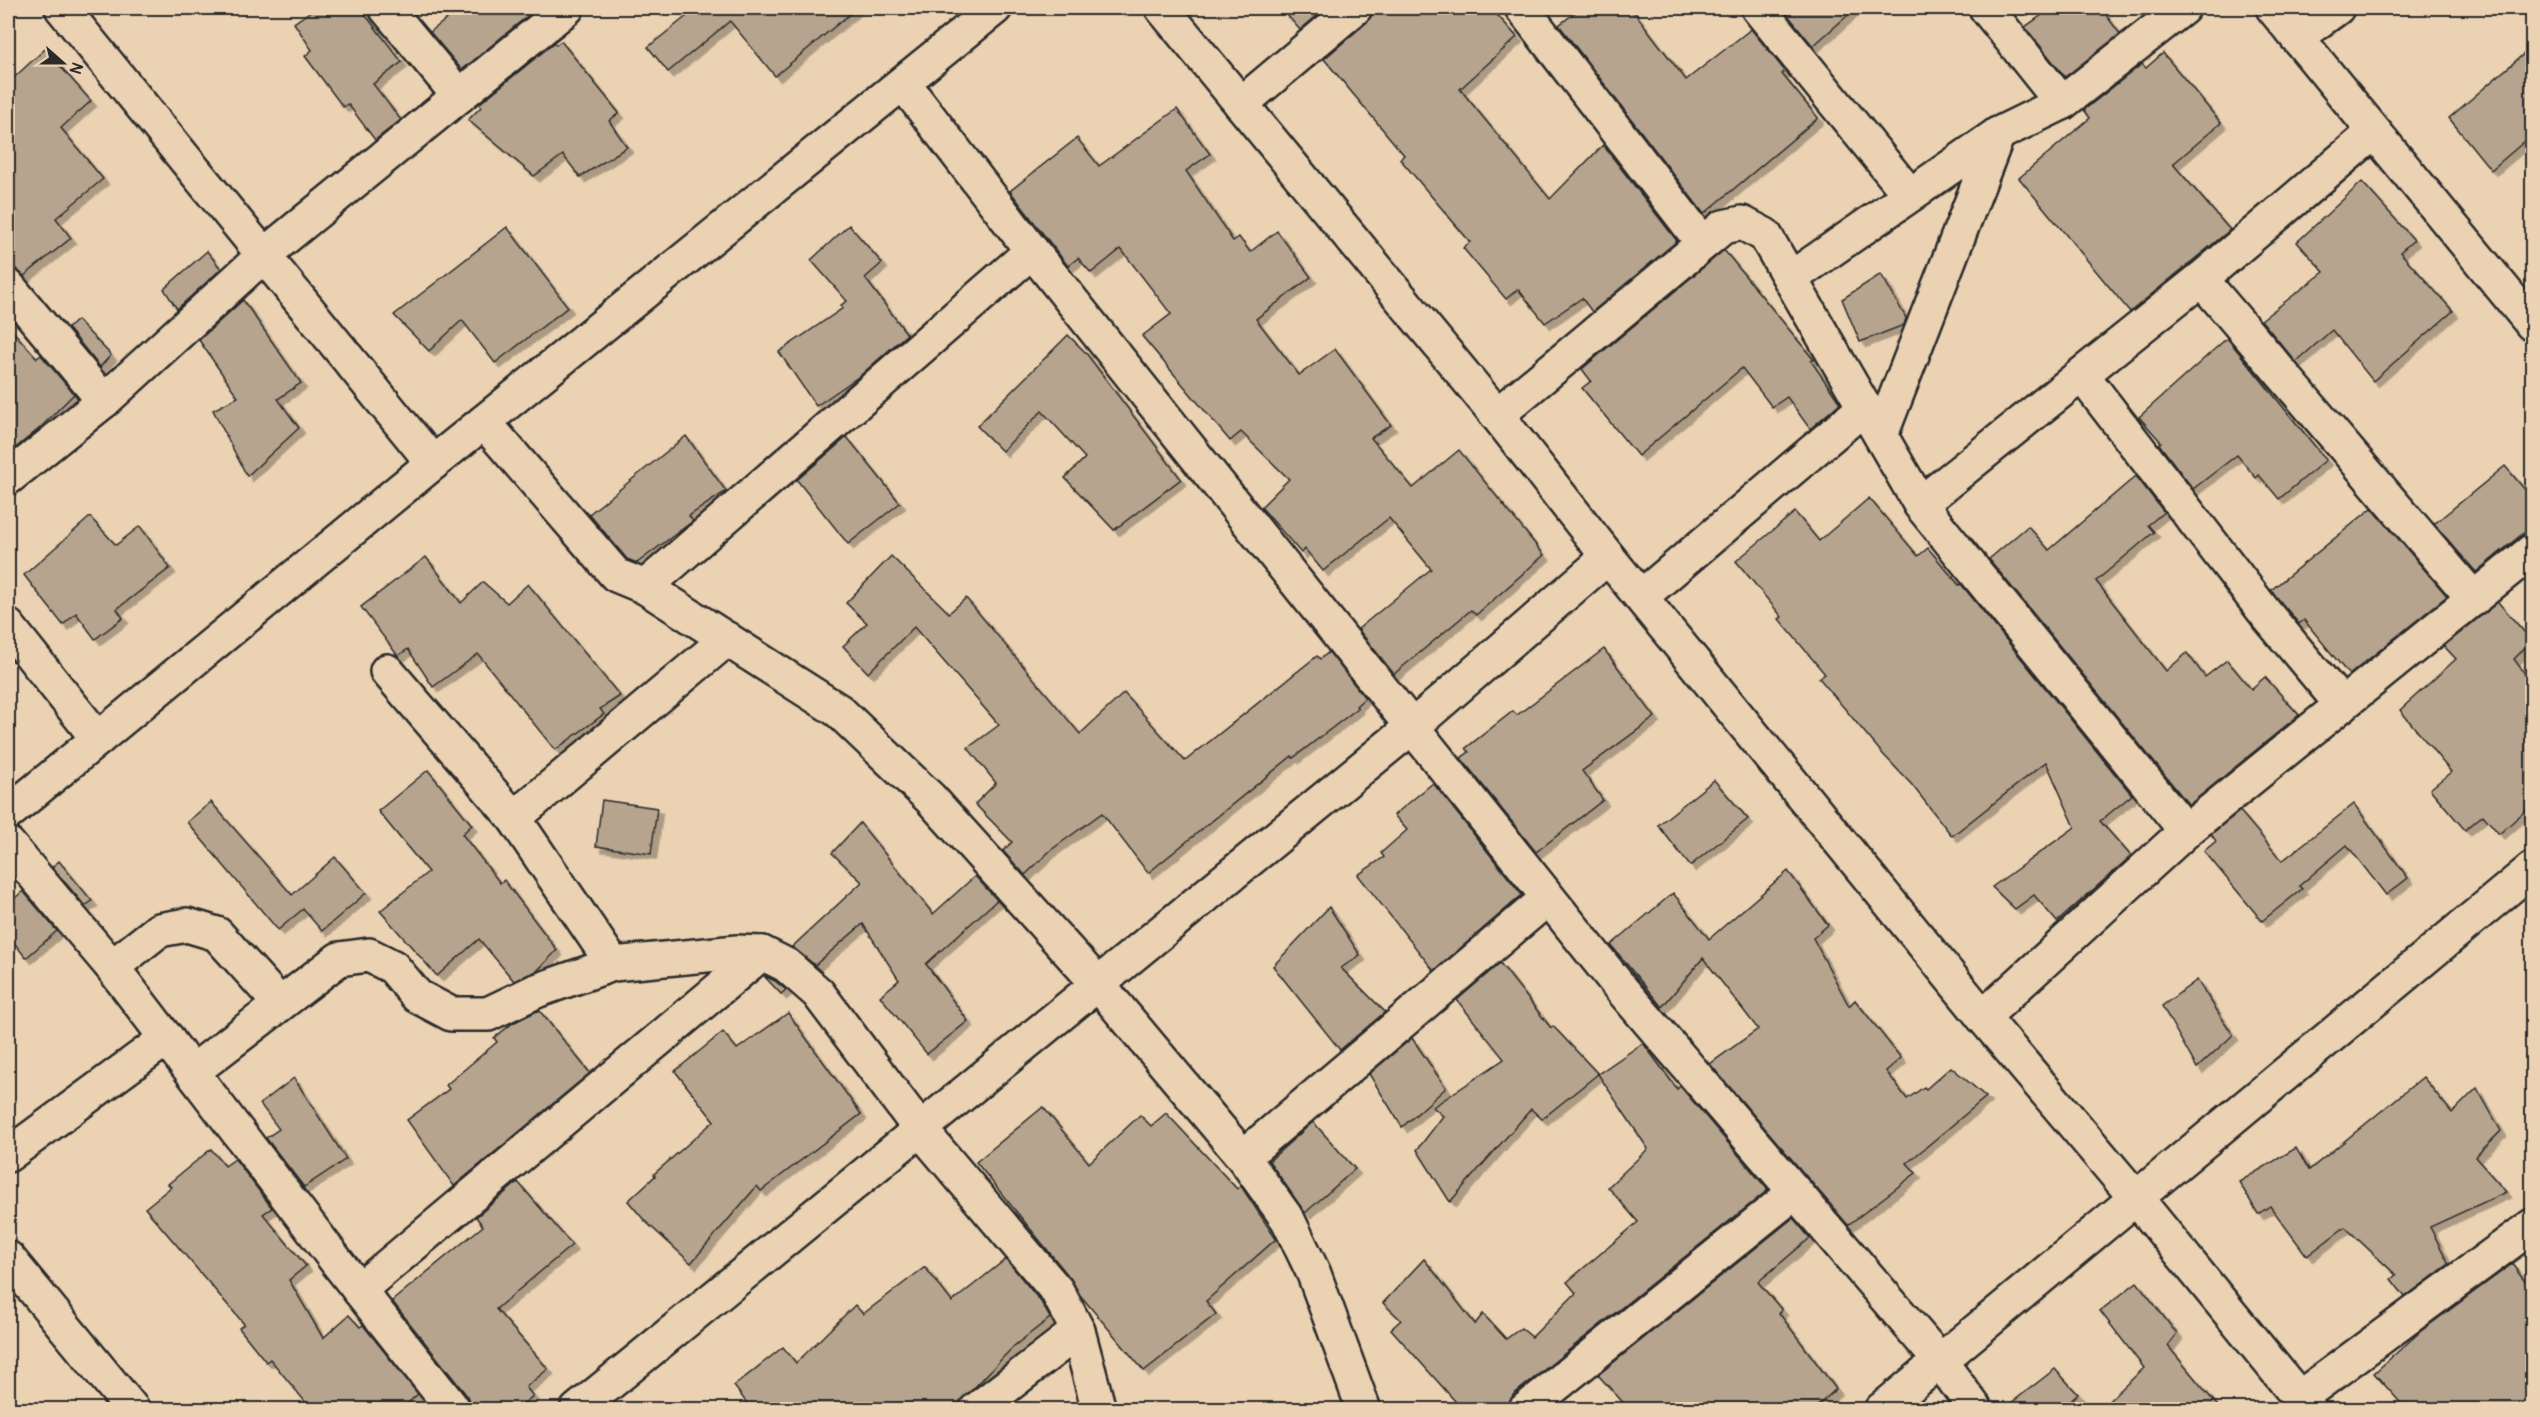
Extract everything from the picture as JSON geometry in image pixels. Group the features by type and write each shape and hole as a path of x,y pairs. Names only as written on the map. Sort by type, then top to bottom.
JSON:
{"street":[{"path":"62,8 433,463"},
{"path":"8,478 104,401 264,255 567,8"},
{"path":"8,813 433,463 995,8"},
{"path":"1162,8 1497,415 1608,556 1983,1017 2136,1198 2304,1404 2528,1240"},
{"path":"1240,104 1355,8"},
{"path":"1522,8 1702,242"},
{"path":"1758,8 1909,194"},
{"path":"1986,8 2062,103"},
{"path":"1791,278 1998,134 2062,103 2183,8"},
{"path":"2273,8 2532,324"},
{"path":"2297,37 2337,8"},
{"path":"391,10 459,96"},
{"path":"903,83 1032,251 1548,898 1794,1193 1940,1361 1976,1410"},
{"path":"1920,504 2201,279 2374,132"},
{"path":"1642,596 1873,421 1998,134"},
{"path":"1497,415 1723,226 1742,223 1765,235 1920,504 2186,831"},
{"path":"645,587 1032,251"},
{"path":"2201,279 2474,599"},
{"path":"8,286 104,401"},
{"path":"2082,375 2266,614 2342,705"},
{"path":"484,422 616,575 645,587 839,711 932,799 1098,984 1243,1157 1288,1220 1310,1265 1364,1410"},
{"path":"1983,1017 2186,831 2532,551"},
{"path":"577,1410 1412,727 1608,556"},
{"path":"8,626 98,739"},
{"path":"514,818 727,639"},
{"path":"387,671 514,818 613,964"},
{"path":"8,844 112,967 359,1290 454,1410"},
{"path":"1881,1410 2532,869"},
{"path":"1243,1157 1548,898"},
{"path":"112,967 159,930 187,925 217,934 280,1004"},
{"path":"192,1072 339,959 369,955 393,967 417,996 451,1014 488,1014 536,990 613,964 737,952 762,953 786,965 818,993 920,1130 1057,1291 1078,1332 1099,1410"},
{"path":"359,1290 762,953"},
{"path":"8,1155 167,1038"},
{"path":"1525,1410 1794,1193"},
{"path":"8,1258 133,1410"},
{"path":"976,1410 1078,1332"}],"building":[{"path":"315,8 360,8 402,62 373,84 401,120 375,140 348,104 343,107 305,56 312,50 294,23"},
{"path":"461,8 527,8 531,13 462,70 430,32"},
{"path":"697,8 857,8 775,76 730,21 668,72 648,47"},
{"path":"1281,8 1326,8 1300,30"},
{"path":"1373,8 1491,8 1517,37 1460,89 1550,199 1603,145 1677,241 1592,312 1582,298 1545,323 1518,289 1506,299 1463,248 1470,242 1400,159 1404,155 1324,59 1367,22"},
{"path":"1581,8 1631,8 1686,80 1751,29 1785,71 1782,74 1818,118 1704,214 1559,25"},
{"path":"1782,8 1856,8 1813,46"},
{"path":"2052,8 2101,8 2120,34 2065,77 2025,27"},
{"path":"561,41 619,113 609,121 627,147 580,177 563,155 534,176 468,120 481,107 479,104 554,43 556,45"},
{"path":"2532,47 2532,135 2491,170 2449,118"},
{"path":"45,49 91,101 61,128 103,179 56,218 71,238 24,276 8,262 8,83"},
{"path":"2163,53 2221,123 2173,164 2230,230 2130,312 2019,178 2090,118 2084,110 2142,64 2146,68"},
{"path":"1177,109 1210,154 1186,171 1233,241 1239,237 1250,252 1277,231 1311,277 1256,319 1299,375 1335,349 1391,425 1371,438 1413,488 1459,450 1544,555 1476,615 1471,610 1394,674 1358,629 1431,569 1389,518 1323,571 1305,549 1301,553 1261,507 1289,479 1241,432 1230,441 1142,336 1171,314 1121,249 1091,273 1078,258 1068,266 1010,191 1077,138 1099,166"},
{"path":"2362,182 2414,240 2400,252 2453,311 2373,381 2332,330 2296,362 2261,320 2324,272 2297,242"},
{"path":"849,225 882,263 865,278 907,334 861,375 816,406 779,352 843,308 841,305 847,301 811,260"},
{"path":"507,227 568,307 495,363 462,320 429,351 394,315"},
{"path":"1724,250 1814,360 1811,361 1840,403 1810,429 1787,397 1772,407 1742,368 1638,456 1582,388 1591,381 1582,369"},
{"path":"207,251 221,269 177,309 164,289"},
{"path":"1881,274 1906,318 1904,325 1860,342 1842,299"},
{"path":"243,300 301,383 278,399 299,428 247,476 213,410 238,397 199,340"},
{"path":"77,320 111,355 100,367 68,328"},
{"path":"8,326 37,358 41,355 74,394 40,428 8,454"},
{"path":"1068,335 1086,353 1181,479 1114,530 1065,478 1085,458 1042,411 1002,451 977,426"},
{"path":"2227,338 2326,460 2279,499 2259,475 2256,478 2237,455 2193,489 2159,444 2161,442 2139,417"},
{"path":"686,436 726,491 689,516 693,521 637,563 627,559 589,514"},
{"path":"847,437 900,503 848,544 797,480"},
{"path":"2505,466 2532,498 2532,526 2476,572 2434,524"},
{"path":"2136,476 2164,512 2148,525 2154,532 2096,581 2166,671 2187,653 2205,677 2227,660 2251,689 2265,677 2299,715 2189,805 1989,559 2028,526 2049,550"},
{"path":"1869,498 1918,556 1928,548 1959,585 1961,584 2132,795 2100,821 2131,856 2057,922 2034,895 2015,909 1992,887 2075,827 2046,762 1952,836 1912,785 1819,678 1825,674 1779,619 1782,617 1736,561 1795,512 1819,541"},
{"path":"2372,508 2447,596 2349,675 2304,620 2299,624 2271,590"},
{"path":"90,517 116,545 140,526 170,568 117,609 123,618 95,639 76,613 63,625 24,575"},
{"path":"891,556 949,613 966,598 1080,734 1124,693 1185,761 1317,656 1320,659 1329,652 1365,698 1356,706 1358,708 1293,758 1292,756 1148,873 1102,813 1051,850 1025,875 1003,851 1012,842 975,804 996,783 968,748 999,725 914,627 868,673 843,646 867,623 846,603"},
{"path":"426,557 461,603 483,582 507,603 528,584 620,696 600,709 604,714 555,750 478,654 433,687 408,649 398,656 361,607"},
{"path":"2498,602 2532,641 2514,659 2532,683 2532,805 2499,834 2483,815 2465,830 2430,789 2451,772 2400,710 2456,659 2444,646"},
{"path":"1604,649 1655,717 1582,771 1603,800 1536,852 1461,758 1469,752 1466,748 1513,711 1517,715"},
{"path":"428,770 472,825 462,834 500,883 504,880 557,950 537,971 514,981 479,939 437,976 380,911 428,872 378,811"},
{"path":"1714,780 1748,819 1690,866 1658,825"},
{"path":"1433,783 1522,895 1434,971 1358,875 1384,857 1381,853 1407,830 1394,815"},
{"path":"602,800 657,808 651,854 596,846"},
{"path":"211,802 292,895 335,857 366,893 322,931 303,909 278,930 187,822"},
{"path":"2354,804 2408,878 2386,895 2347,845 2299,886 2302,889 2262,921 2204,851 2216,841 2211,834 2240,811 2282,861"},
{"path":"860,823 933,914 975,876 997,900 926,964 968,1021 927,1054 880,996 899,980 863,924 815,965 792,947 862,882 832,853"},
{"path":"59,861 92,901 85,906 52,867"},
{"path":"1788,871 1828,925 1813,938 1849,1006 1855,1000 1901,1058 1886,1071 1907,1099 1924,1087 1926,1089 1951,1067 1986,1097 1907,1163 1916,1173 1848,1225 1710,1064 1758,1029 1703,958 1662,1007 1611,945 1673,893 1709,939"},
{"path":"23,891 57,931 26,958 8,935 8,904"},
{"path":"1329,907 1360,955 1341,968 1385,1012 1340,1050 1273,966"},
{"path":"1500,963 1551,1028 1553,1026 1598,1074 1542,1119 1531,1109 1450,1202 1417,1150 1443,1116 1433,1107 1504,1059 1457,1000"},
{"path":"764,976 775,981 786,990 781,994"},
{"path":"2197,980 2233,1035 2197,1068 2162,1006"},
{"path":"539,1010 590,1073 454,1186 407,1120 449,1089 446,1085 497,1042 494,1038 513,1023"},
{"path":"788,1013 861,1114 761,1191 757,1186 691,1263 645,1221 628,1201 655,1176 654,1174 714,1121 675,1071 723,1032 737,1049"},
{"path":"1412,1038 1446,1088 1402,1127 1369,1074"},
{"path":"1643,1043 1677,1089 1680,1086 1768,1190 1513,1395 1507,1410 1463,1410 1391,1329 1401,1320 1383,1303 1424,1259 1475,1324 1483,1314 1506,1339 1521,1328 1532,1337 1576,1293 1567,1282 1638,1222 1608,1187 1648,1149 1598,1074"},
{"path":"2423,1077 2452,1113 2477,1088 2501,1131 2475,1157 2506,1192 2430,1227 2449,1264 2405,1297 2391,1279 2396,1275 2345,1227 2307,1256 2270,1206 2258,1214 2239,1182 2296,1148 2309,1170"},
{"path":"294,1078 346,1159 304,1187 266,1138 279,1129 260,1104"},
{"path":"1043,1107 1089,1163 1140,1115 1151,1126 1166,1113 1237,1189 1241,1186 1276,1239 1206,1301 1216,1314 1144,1371 1080,1295 1071,1279 976,1162"},
{"path":"1313,1122 1355,1169 1305,1213 1269,1161"},
{"path":"211,1149 225,1166 235,1159 272,1208 263,1214 306,1266 289,1280 323,1338 349,1315 360,1327 363,1325 418,1394 400,1410 312,1410 270,1359 266,1362 239,1328 244,1324 145,1208 171,1187 168,1184"},
{"path":"518,1182 572,1245 496,1309 548,1369 526,1387 533,1396 515,1410 472,1410 469,1398 392,1301 483,1226 476,1217"},
{"path":"1793,1218 1810,1238 1758,1282 1782,1310 1779,1313 1836,1389 1813,1410 1630,1410 1598,1375"},
{"path":"1006,1259 1041,1302 1050,1318 1014,1346 953,1410 752,1410 734,1386 783,1347 796,1363 855,1305 863,1314 925,1267 952,1302"},
{"path":"2512,1264 2532,1291 2532,1410 2407,1410 2374,1373 2421,1331"},
{"path":"2137,1282 2177,1334 2168,1346 2221,1410 2099,1410 2144,1368 2100,1311"},
{"path":"2055,1369 2078,1394 2061,1410 2002,1410"}]}
